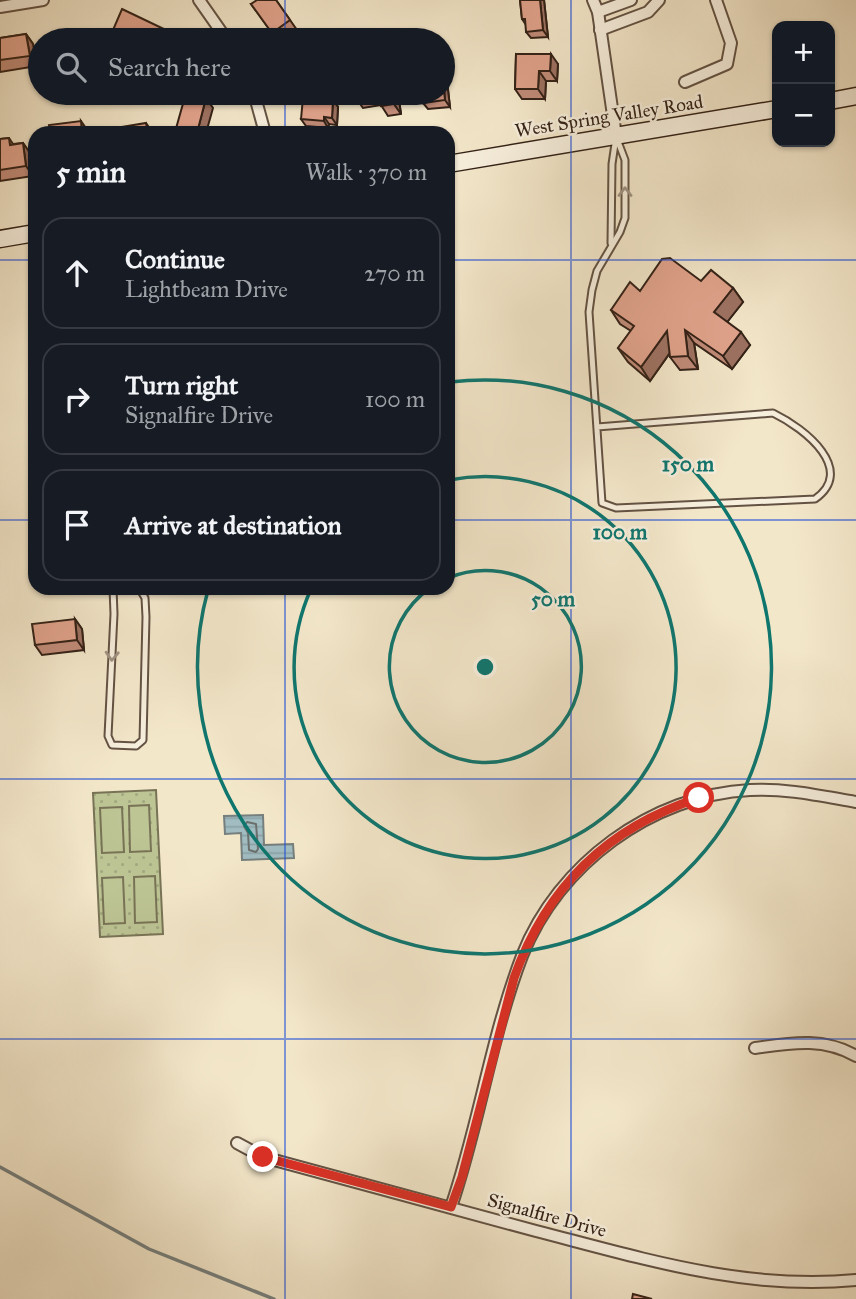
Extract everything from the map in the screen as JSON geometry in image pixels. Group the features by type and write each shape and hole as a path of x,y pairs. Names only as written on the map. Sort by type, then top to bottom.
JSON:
{"street":[{"path":"0,7 43,0"},
{"path":"593,0 598,12 616,136"},
{"path":"598,12 631,0"},
{"path":"600,30 648,12 659,0"},
{"path":"685,82 727,64 731,43 716,0"},
{"path":"203,1 220,28"},
{"path":"835,100 856,96"},
{"path":"257,105 263,126"},
{"name":"West Spring Valley Road","path":"455,163 772,110"},
{"path":"0,239 28,234"},
{"path":"451,1207 523,954 546,910 581,867 601,849 645,820 675,805 724,792 773,789 856,802"},
{"path":"755,1048 818,1042 833,1045 856,1056"},
{"name":"Signalfire Drive","path":"237,1143 263,1157 620,1253 711,1274 751,1280 805,1283 856,1280"}],"lane":[{"path":"611,246 612,164 616,136"},
{"path":"616,136 625,160 625,218 621,232 597,271 589,312 602,503 616,508 815,499 832,492"},
{"path":"597,427 774,413 799,426 829,449"},
{"path":"113,595 108,736 112,745 136,746 143,740 146,617 143,595"}],"green space":[{"path":"156,790 163,934 100,937 93,793"},
{"path":"149,805 151,851 130,852 129,806"},
{"path":"122,807 124,852 102,853 100,808"},
{"path":"155,876 157,922 135,923 134,877"},
{"path":"123,877 125,923 104,924 102,878"}],"water":[{"path":"263,815 264,845 293,844 294,858 242,860 241,833 225,834 224,816"}],"building":[{"path":"257,0 276,0 290,20 279,28 268,28 251,4"},
{"path":"520,0 540,0 543,30 526,32"},
{"path":"122,9 162,28 114,28"},
{"path":"26,34 28,56 0,60 0,38"},
{"path":"516,54 551,54 550,71 539,71 538,89 515,89"},
{"path":"183,105 204,105 199,126 177,126"},
{"path":"302,105 333,105 332,118 324,117 324,121 301,119"},
{"path":"81,121 81,126 49,126"},
{"path":"9,138 10,145 23,143 26,166 0,170 0,139"},
{"path":"670,258 701,281 711,270 733,288 714,312 741,332 723,356 685,330 688,356 670,357 667,331 641,367 618,348 634,326 611,310 630,282 640,291 662,259"},
{"path":"75,619 77,640 35,645 32,624"},
{"path":"633,1294 652,1299 632,1299"}],"waterway":[{"path":"0,1167 149,1249 274,1299"}],"route":[{"path":"263,1157 451,1207 462,1177 514,978 546,910 581,867 619,835 675,805 699,798"}]}
